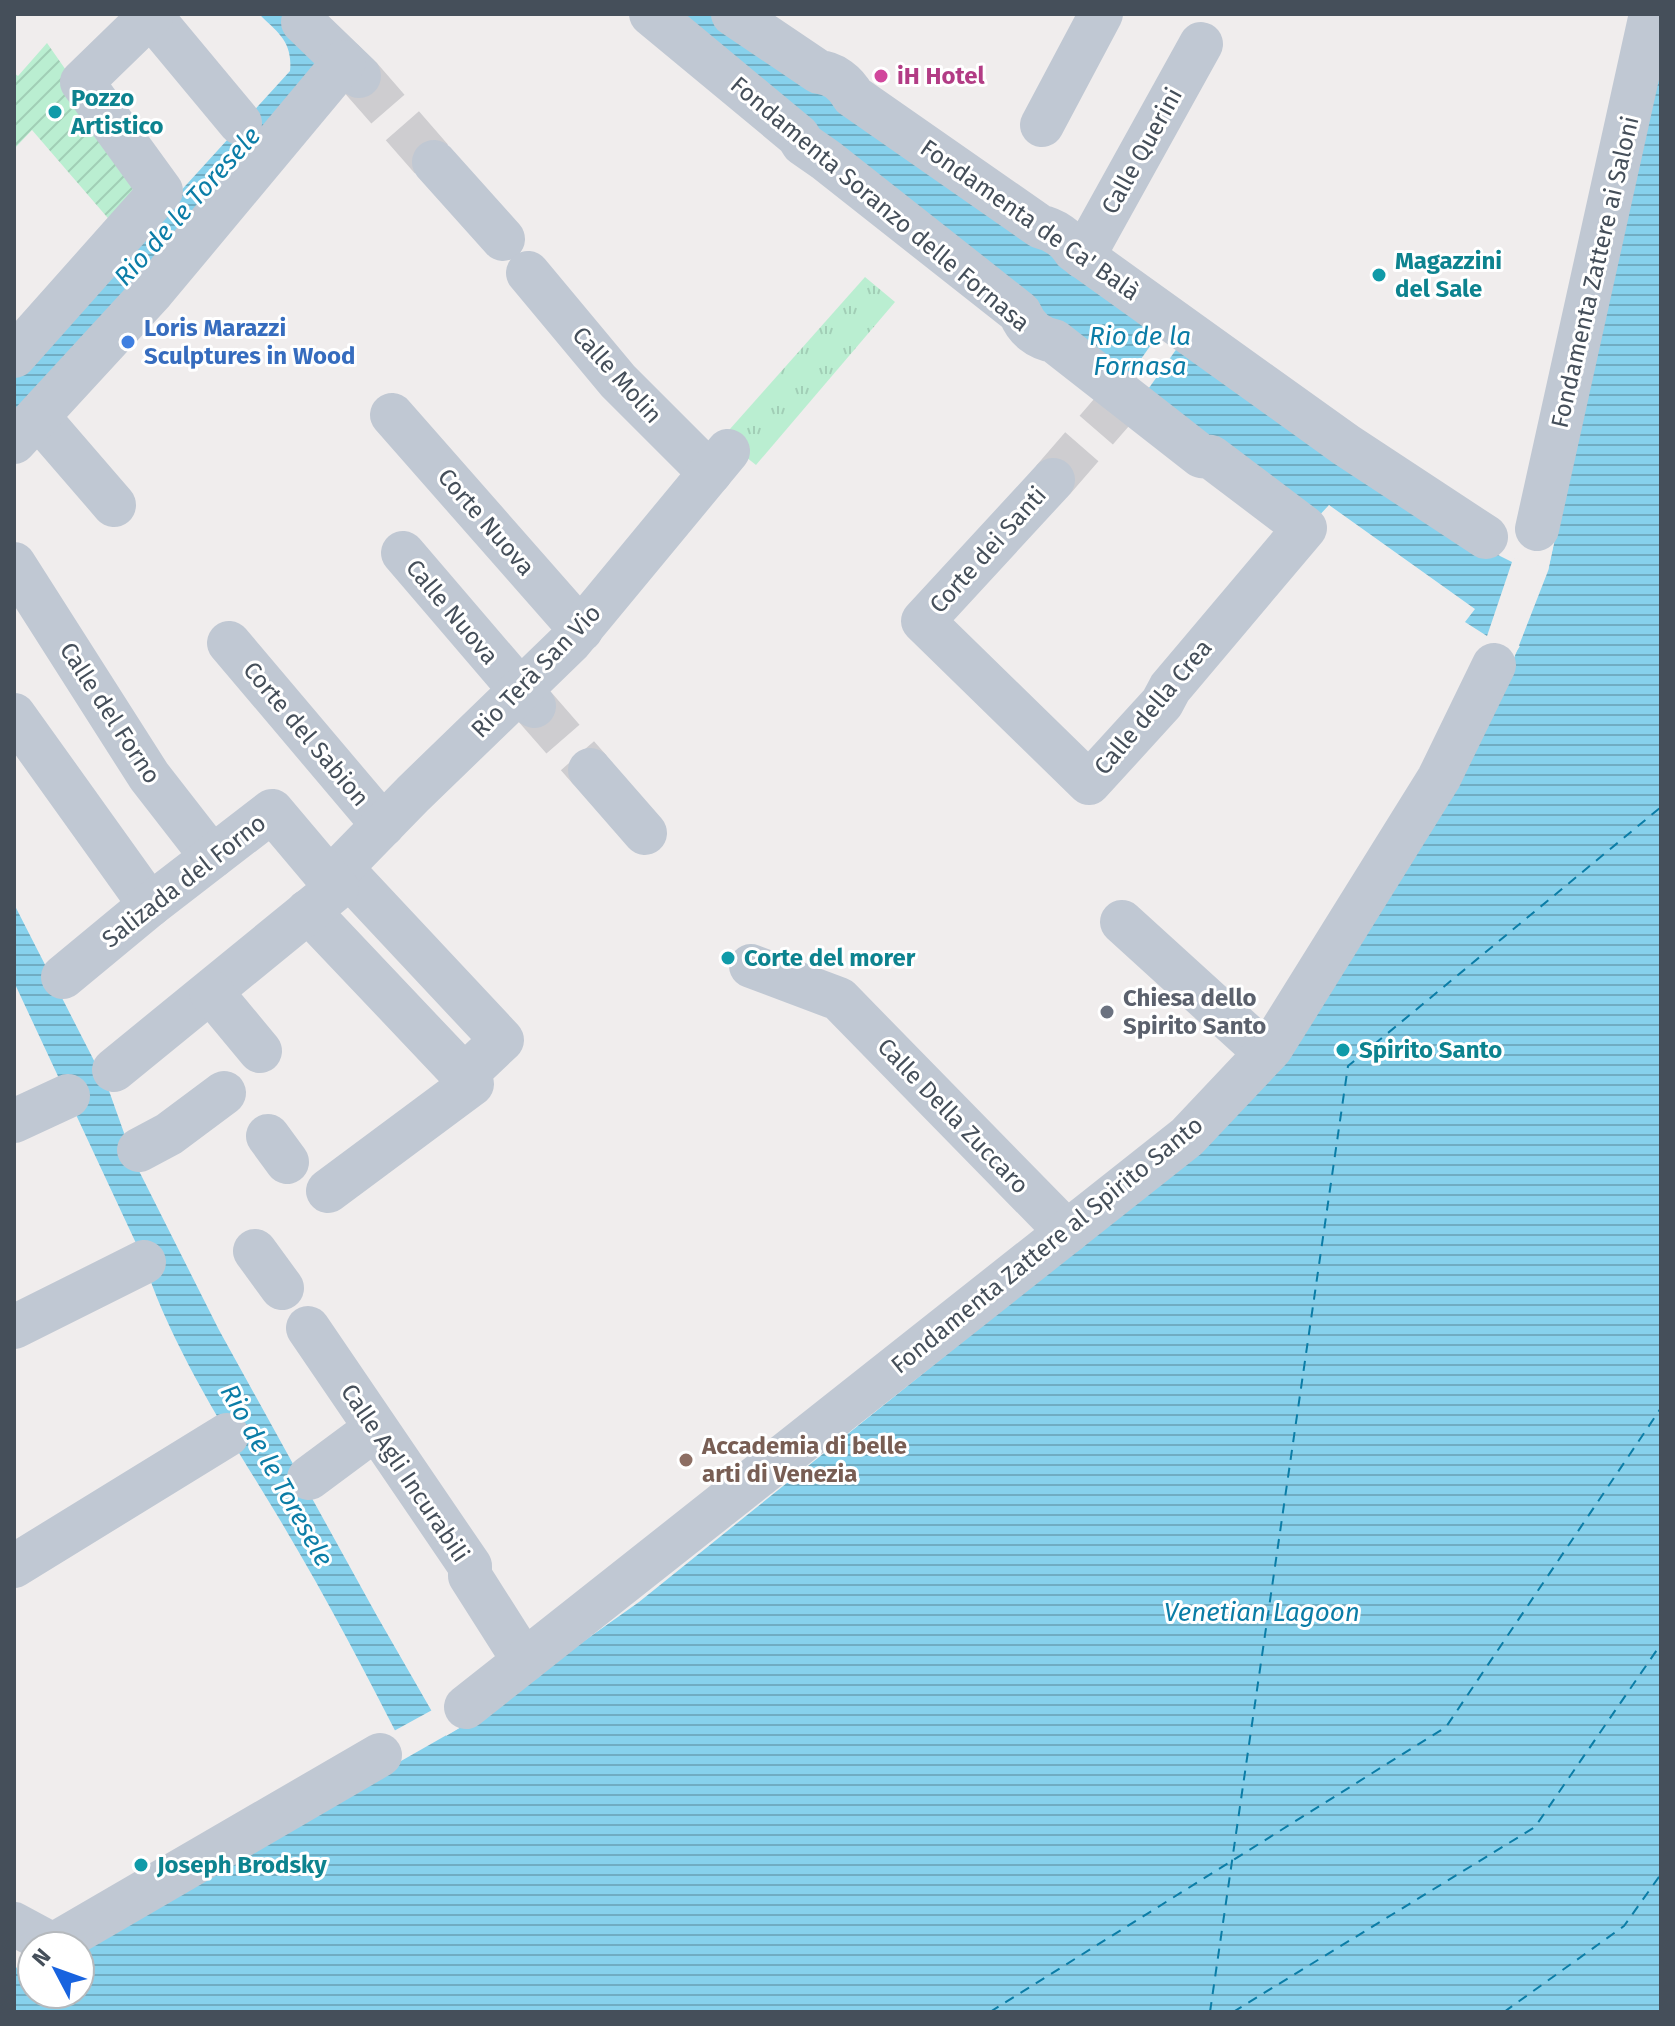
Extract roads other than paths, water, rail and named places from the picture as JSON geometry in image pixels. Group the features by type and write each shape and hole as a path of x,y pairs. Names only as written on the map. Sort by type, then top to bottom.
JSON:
{"street":[{"name":"Fondamenta Soranzo delle Fornasa","path":"651,14 798,136 810,150 1020,313 1024,324 1042,338 1054,341 1201,456 1211,457 1305,528"},
{"name":"Fondamenta de Ca' Balà","path":"733,14 819,72 829,73 848,87 853,96 1041,227 1048,228 1070,243 1083,257 1346,445 1486,537"},
{"path":"1042,125 1101,14"},
{"name":"Fondamenta Zattere ai Saloni","path":"1537,529 1651,14"},
{"path":"14,356 161,191 82,82 151,15 240,123"},
{"path":"114,505 26,429 352,69 303,22"},
{"name":"Calle Querini","path":"1083,257 1201,44"},
{"name":"Calle Molin","path":"434,162 618,381 719,462"},
{"name":"Corte Nuova","path":"392,415 581,630"},
{"name":"Rio Terà San Vio","path":"114,1070 211,992 326,886 383,825 527,698 719,462"},
{"name":"Corte dei Santi","path":"923,621 1053,480"},
{"name":"Calle della Crea","path":"923,621 1089,783 1162,703 1170,688 1305,528"},
{"name":"Calle Nuova","path":"403,553 527,698"},
{"name":"Calle del Forno","path":"14,564 149,776 212,857"},
{"name":"Corte del Sabion","path":"229,643 383,825"},
{"name":"Fondamenta Zattere al Spirito Santo","path":"466,1707 1187,1137 1266,1053 1439,778 1494,665"},
{"path":"19,734 150,905"},
{"path":"590,770 645,833"},
{"name":"Salizada del Forno","path":"63,977 272,811 326,886"},
{"path":"326,886 472,1084 328,1191"},
{"path":"1122,922 1266,1053"},
{"name":"Calle Della Zuccaro","path":"751,966 839,999 1067,1232"},
{"path":"211,992 260,1051"},
{"path":"139,1150 169,1134 224,1093"},
{"path":"14,1121 68,1096"},
{"path":"255,1251 282,1288"},
{"path":"14,1327 144,1262"},
{"name":"Calle Agli Incurabili","path":"308,1328 470,1566 470,1576 524,1661"},
{"path":"309,1478 375,1429"},
{"path":"14,1566 227,1435"},
{"path":"79,1930 380,1755"}],"water":[{"name":"Rio de le Toresele","path":"259,14 293,14 327,52 14,432 14,374 290,71 286,45 278,32"},
{"name":"Venetian Lagoon","path":"664,14 716,14 1480,546 1548,571 1661,49 1661,2012 14,2012 14,1964 16,2010 96,2010 96,1939 408,1756 328,1604 220,1421 168,1323 142,1256 14,982 14,904 108,1088 134,1161 219,1330 446,1736 639,1602 1202,1149 1520,646 1487,636 1465,622 1475,609 1329,505 1316,519 1122,382"}],"tunnel":[{"path":"359,76 434,162"},
{"path":"1053,480 1118,405"},
{"path":"534,706 590,770"}],"place":[{"name":"iH Hotel","path":"881,76"},
{"name":"Pozzo Artistico","path":"55,112"},
{"name":"Magazzini del Sale","path":"1379,275"},
{"name":"Loris Marazzi Sculptures in Wood","path":"128,342"},
{"name":"Corte del morer","path":"728,958"},
{"name":"Chiesa dello Spirito Santo","path":"1107,1012"},
{"name":"Spirito Santo","path":"1343,1050"},
{"name":"Accademia di belle arti di Venezia","path":"686,1460"},
{"name":"Joseph Brodsky","path":"141,1865"}],"water label":[{"name":"Rio de la Fornasa","path":"1140,351"}]}
